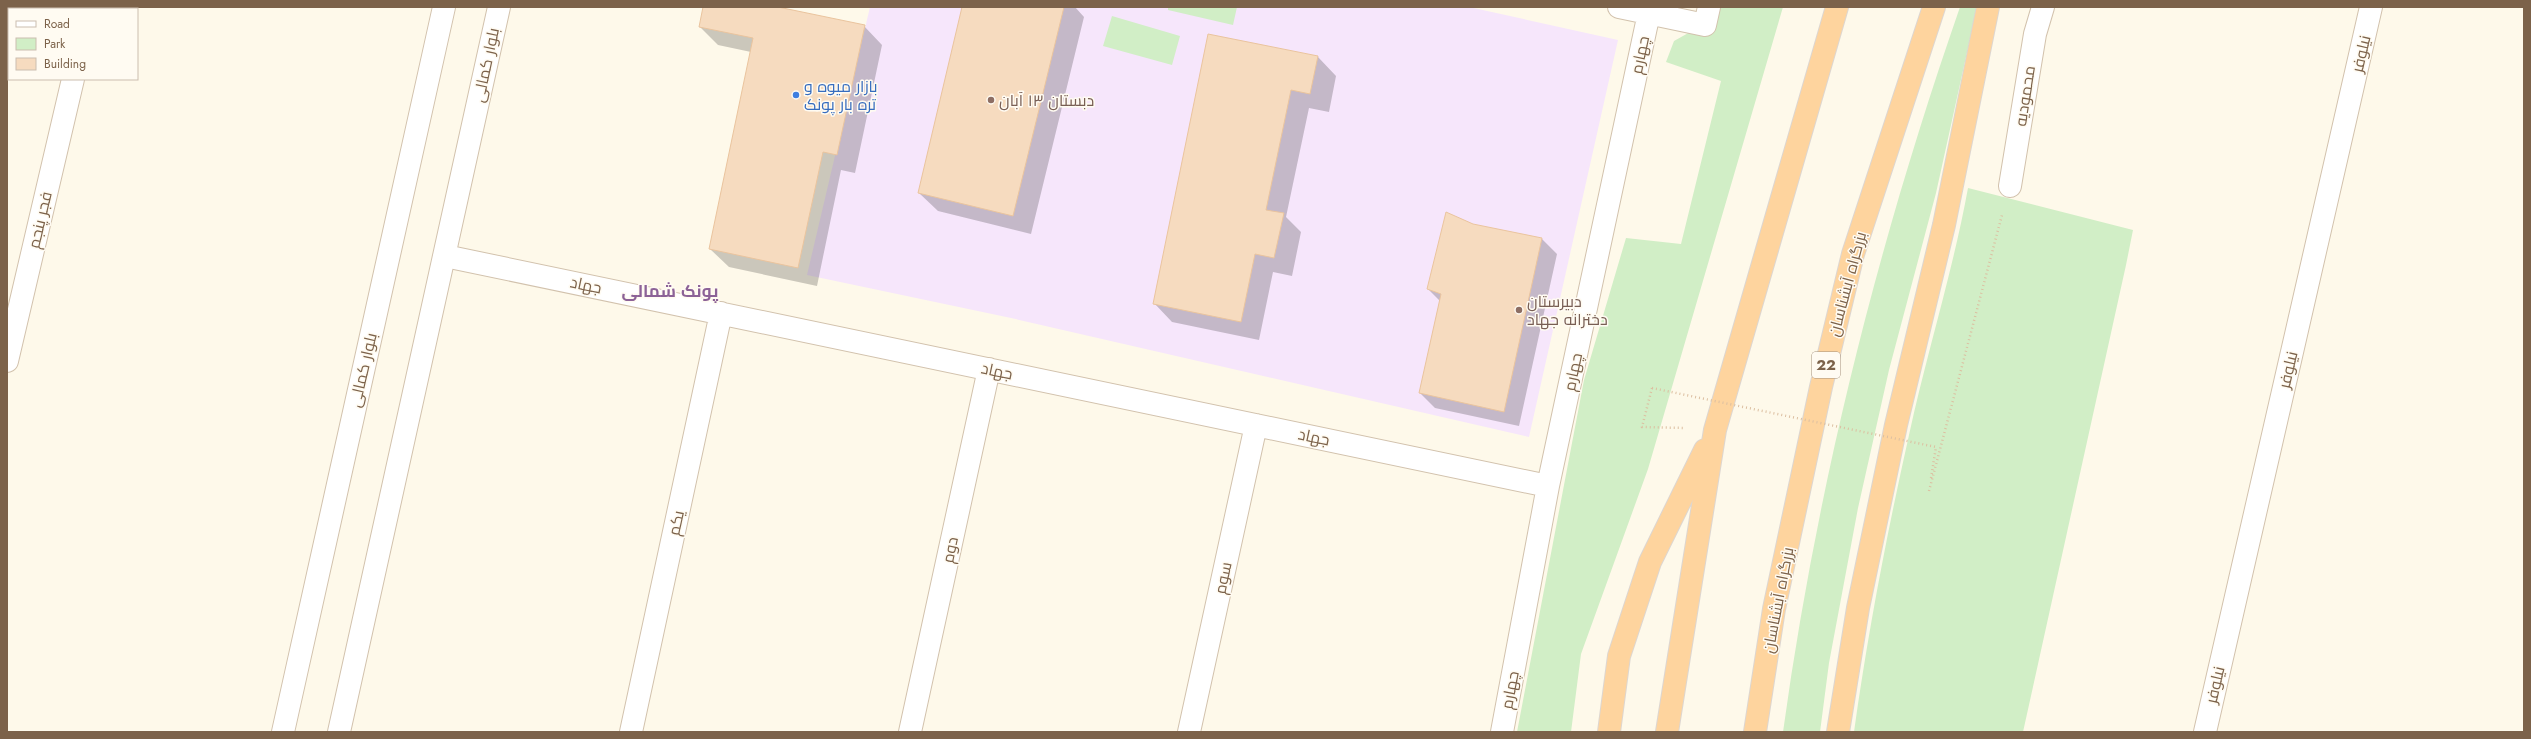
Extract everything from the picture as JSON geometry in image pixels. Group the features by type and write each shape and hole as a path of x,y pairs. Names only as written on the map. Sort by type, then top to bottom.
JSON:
{"highway":[{"path":"1668,732 1715,430 1837,7"},
{"name":"بزرگراه آبشناسان","path":"1755,732 1774,608 1821,387 1854,254 1934,7"},
{"path":"1838,732 1858,608 1894,433 1944,225 1988,7"},
{"path":"1609,732 1619,656 1650,562 1715,430"}],"street":[{"name":"بلوار کمالی","path":"283,732 444,7"},
{"name":"بلوار کمالی","path":"339,732 446,256 498,7"},
{"path":"1619,7 1649,13 1707,16"},
{"name":"محمودیه","path":"2010,186 2035,34 2043,7"},
{"name":"نیلوفر","path":"2204,732 2371,7"},
{"name":"چهارم","path":"1502,732 1548,486 1649,13"},
{"name":"فجر پنجم","path":"7,361 73,80"},
{"name":"جهاد","path":"446,256 1548,486"},
{"name":"یکم","path":"631,732 722,314"},
{"name":"دوم","path":"910,732 989,369"},
{"name":"سوم","path":"1189,732 1256,425"}],"path":[{"path":"1715,430 1642,427 1652,388 1936,447 1930,491 2010,186"}],"shaded area":[{"path":"870,7 1469,7 1618,40 1529,437 1011,318 807,275"}],"green space":[{"path":"1168,7 1237,7 1233,25 1168,10"},
{"path":"1720,7 1783,7 1648,469 1581,654 1571,732 1517,732 1584,380 1626,238 1681,244 1721,81 1666,62 1674,41 1717,17"},
{"path":"1960,7 1977,7 1936,193 1889,370 1858,508 1829,663 1820,732 1783,732 1813,548 1832,456 1854,365 1877,275 1903,185 1930,96"},
{"path":"1112,16 1180,36 1172,65 1103,46"},
{"path":"1968,188 2133,230 2126,265 2023,732 1854,732 1878,583 1893,509 1916,404 1955,250"}],"building":[{"name":"بازار ميوه و تره بار پونک","path":"703,7 778,7 865,25 837,155 823,152 798,268 709,249 753,38 699,27"},
{"name":"دبستان ۱۳ آبان","path":"962,7 1064,7 1013,216 918,193"},
{"path":"1208,34 1318,56 1310,94 1291,90 1266,210 1284,213 1274,258 1255,254 1241,322 1153,304"},
{"path":"1446,212 1473,224 1542,238 1504,412 1419,393 1441,294 1427,289"}],"place":[{"name":"بازار ميوه و تره بار پونک","path":"796,95"},
{"name":"دبستان ۱۳ آبان","path":"991,100"},
{"name":"دبیرستان دخترانه جهاد","path":"1519,310"}],"district":[{"name":"پونک شمالی","path":"670,291"}]}
